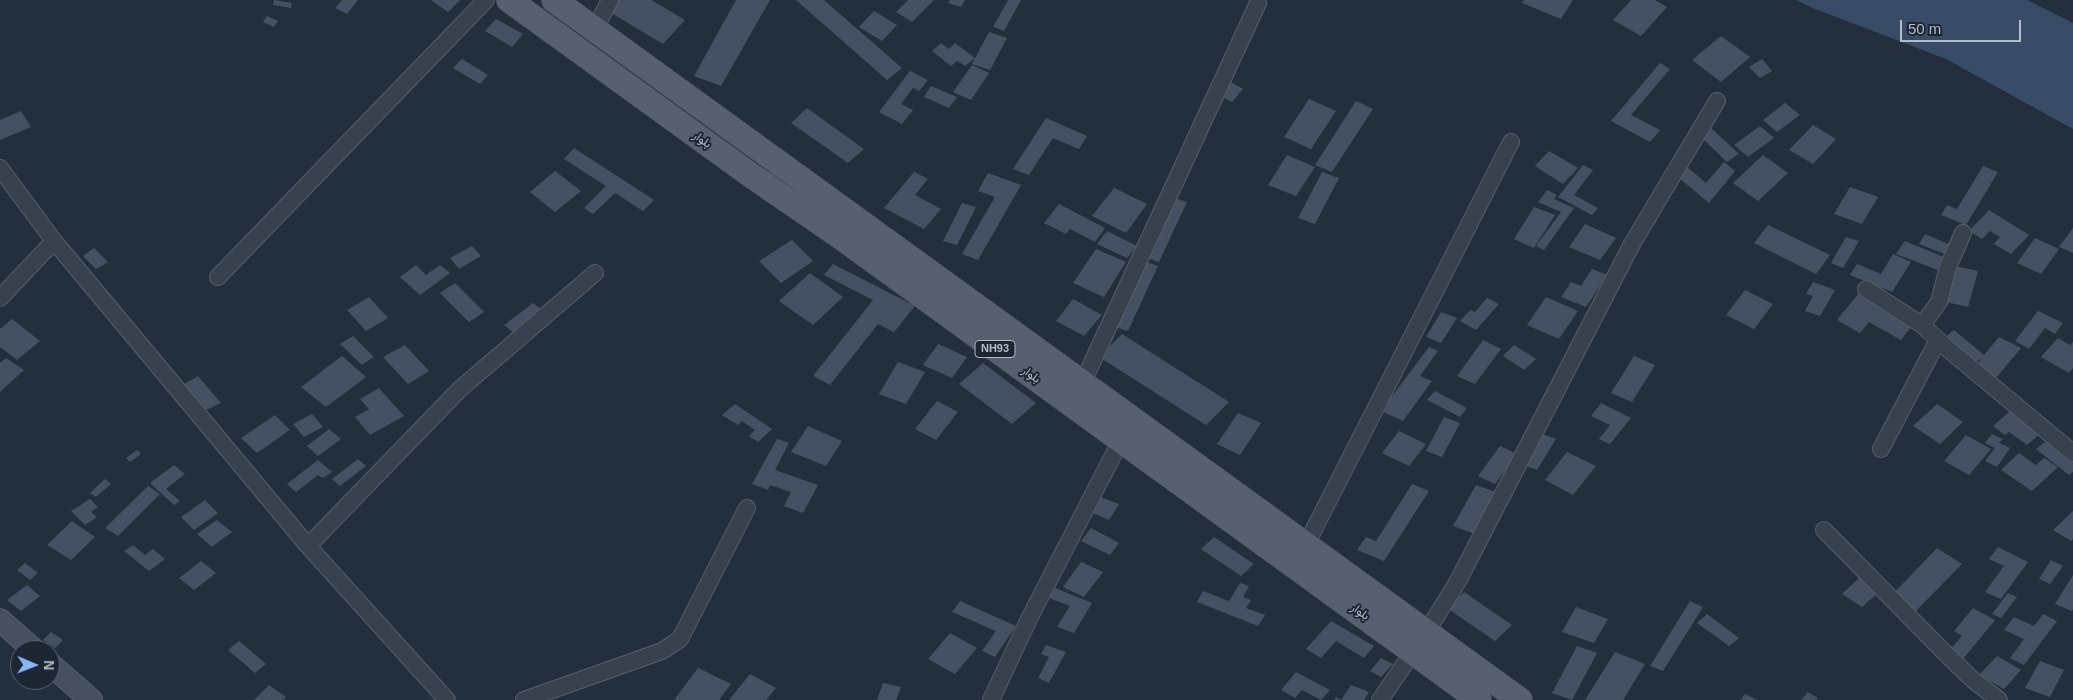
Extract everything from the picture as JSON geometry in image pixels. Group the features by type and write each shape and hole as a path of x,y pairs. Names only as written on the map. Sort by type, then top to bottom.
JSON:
{"main road":[{"name":"بلوار","path":"509,0 1121,440 1419,642 1520,700"},
{"name":"بلوار","path":"554,0 1306,545 1419,642 1480,700"},
{"path":"625,84 639,61"}],"street":[{"path":"218,277 486,0"},
{"path":"595,30 610,0"},
{"path":"1083,382 1258,2"},
{"path":"1380,700 1458,581 1632,244 1717,101"},
{"path":"1306,545 1511,142"},
{"path":"0,168 54,241 308,546 447,700"},
{"path":"1922,325 1939,302 1948,267 1963,233"},
{"path":"0,298 54,241"},
{"path":"308,546 460,389 595,273"},
{"path":"1866,289 1922,325 2073,453"},
{"path":"1881,449 1938,340"},
{"path":"991,700 1029,619 1121,440"},
{"path":"524,700 662,651 680,639 747,508"},
{"path":"1824,530 1945,653 1973,680 2000,700"},
{"path":"0,620 23,640"},
{"path":"60,673 91,700"}],"water":[{"path":"1796,0 2027,0 2073,23 2073,129 1946,59"}],"building":[{"path":"274,0 292,3 291,8 273,5"},
{"path":"342,0 358,0 347,14 335,8"},
{"path":"431,0 460,0 448,12"},
{"path":"619,0 651,0 685,20 663,44 608,11"},
{"path":"736,0 770,0 721,86 694,76"},
{"path":"796,0 824,0 902,68 887,80"},
{"path":"908,0 934,0 912,22 896,12"},
{"path":"950,0 965,0 961,7 948,3"},
{"path":"1008,0 1021,0 1004,31 993,27"},
{"path":"1524,0 1573,0 1561,19 1522,3"},
{"path":"1631,0 1655,0 1667,7 1641,36 1613,20"},
{"path":"874,11 897,25 882,41 859,27"},
{"path":"267,16 278,21 274,27 263,22"},
{"path":"496,19 523,34 512,47 485,31"},
{"path":"989,32 1007,38 990,70 972,64"},
{"path":"1721,36 1750,57 1721,82 1692,60"},
{"path":"941,43 949,49 955,43 975,58 965,66 957,61 951,66 932,51"},
{"path":"462,59 488,75 480,84 453,68"},
{"path":"1762,59 1772,71 1760,78 1749,67"},
{"path":"1660,63 1670,69 1631,115 1660,130 1650,142 1611,121"},
{"path":"972,65 989,73 971,100 953,92"},
{"path":"910,71 928,80 919,91 913,88 901,104 913,110 902,124 879,112"},
{"path":"1231,82 1243,89 1232,102 1220,96"},
{"path":"931,86 957,97 949,108 924,97"},
{"path":"1309,99 1336,111 1311,149 1284,137"},
{"path":"1356,101 1373,109 1332,172 1315,165"},
{"path":"1785,103 1800,115 1777,132 1763,120"},
{"path":"807,108 864,149 848,163 791,123"},
{"path":"21,111 31,127 0,140 0,120"},
{"path":"1046,118 1087,136 1079,149 1053,138 1029,175 1013,169"},
{"path":"1813,125 1836,139 1813,164 1789,150"},
{"path":"1760,126 1774,138 1748,157 1734,145"},
{"path":"1711,128 1739,154 1727,162 1700,136"},
{"path":"574,148 654,200 643,211 615,193 593,214 584,208 606,186 564,159"},
{"path":"1549,151 1578,168 1563,184 1535,166"},
{"path":"1287,155 1315,167 1296,196 1268,185"},
{"path":"1763,155 1788,173 1758,201 1733,183"},
{"path":"1724,162 1735,171 1709,203 1678,177 1686,166 1706,183"},
{"path":"1583,165 1593,170 1574,195 1598,208 1592,215 1558,197"},
{"path":"1983,166 1998,172 1966,225 1941,215 1947,205 1957,209"},
{"path":"555,171 581,191 555,212 530,192"},
{"path":"914,172 928,179 915,195 941,209 924,229 884,208"},
{"path":"1322,172 1339,178 1315,224 1298,218"},
{"path":"988,173 1021,185 978,260 962,254 995,197 978,191"},
{"path":"1850,187 1878,197 1862,224 1834,214"},
{"path":"1114,188 1147,204 1126,233 1092,216"},
{"path":"1547,190 1557,195 1554,199 1574,208 1544,250 1536,246 1561,212 1538,202"},
{"path":"1175,198 1187,202 1159,262 1147,258"},
{"path":"962,203 976,207 957,245 943,241"},
{"path":"1059,204 1105,228 1095,242 1070,229 1066,234 1044,223"},
{"path":"1534,207 1555,215 1534,248 1514,239"},
{"path":"1989,210 2029,235 2011,254 1994,244 2000,237 1990,231 1982,239 1969,231"},
{"path":"1585,224 1616,238 1600,260 1569,247"},
{"path":"1768,225 1830,255 1816,274 1754,243"},
{"path":"2073,228 2073,253 2059,247"},
{"path":"1107,231 1137,246 1127,258 1097,244"},
{"path":"1925,234 1953,246 1947,255 1919,244"},
{"path":"1846,237 1859,241 1843,268 1831,263"},
{"path":"2035,238 2059,249 2041,274 2017,263"},
{"path":"792,240 813,261 781,283 759,261"},
{"path":"1905,241 1946,258 1938,270 1896,254"},
{"path":"472,246 481,256 459,269 450,258"},
{"path":"94,248 108,262 96,269 83,256"},
{"path":"1096,249 1126,262 1104,297 1073,283"},
{"path":"1893,254 1911,262 1892,292 1850,275 1857,264 1881,274"},
{"path":"1146,262 1158,266 1128,331 1115,327"},
{"path":"833,264 915,306 894,332 878,324 830,385 813,376 873,300 824,275"},
{"path":"416,265 426,275 440,265 450,273 420,295 400,277"},
{"path":"1955,266 1978,271 1968,307 1946,302"},
{"path":"1592,269 1607,275 1586,307 1561,297 1571,282 1581,286"},
{"path":"810,273 843,297 813,325 779,301"},
{"path":"1813,282 1835,290 1820,316 1805,311 1813,296 1806,294"},
{"path":"455,283 484,312 469,322 440,293"},
{"path":"1745,290 1773,304 1754,329 1726,315"},
{"path":"1860,292 1915,322 1901,340 1869,322 1860,333 1837,320"},
{"path":"369,297 388,318 366,331 347,310"},
{"path":"1546,297 1578,311 1559,339 1527,325"},
{"path":"1487,298 1499,304 1476,330 1460,321 1470,310 1475,312"},
{"path":"1073,299 1102,315 1084,336 1056,321"},
{"path":"533,303 542,310 513,332 504,325"},
{"path":"2038,311 2063,323 2055,334 2045,328 2029,349 2015,341"},
{"path":"1441,312 1457,318 1441,343 1426,337"},
{"path":"12,319 40,341 17,360 0,347 0,329"},
{"path":"1954,330 1984,355 1999,337 2021,348 1996,378 1975,367 1982,358 1975,363 1944,338"},
{"path":"1122,334 1229,402 1206,425 1099,357"},
{"path":"353,336 374,357 362,365 340,344"},
{"path":"2058,338 2070,345 2073,342 2073,368 2069,373 2041,357"},
{"path":"1483,340 1501,349 1475,384 1457,376"},
{"path":"938,344 967,357 952,378 923,365"},
{"path":"405,345 429,371 408,384 383,357"},
{"path":"1514,345 1536,359 1524,370 1503,356"},
{"path":"1429,347 1438,351 1420,376 1432,381 1403,421 1381,411"},
{"path":"342,356 366,377 326,407 301,387"},
{"path":"1634,356 1655,365 1632,402 1611,393"},
{"path":"6,358 24,370 0,392 0,363"},
{"path":"898,362 925,372 906,404 879,394"},
{"path":"983,363 1036,403 1012,424 959,384"},
{"path":"198,376 221,403 206,410 184,384"},
{"path":"379,388 404,416 370,435 355,417 369,409 360,399"},
{"path":"1435,391 1467,408 1460,417 1427,400"},
{"path":"937,401 958,412 936,440 915,429"},
{"path":"1601,403 1631,418 1610,444 1599,439 1610,425 1591,416"},
{"path":"735,404 772,429 758,442 749,436 755,430 742,421 738,425 722,415"},
{"path":"1937,404 1963,422 1940,444 1913,426"},
{"path":"2010,411 2041,433 2027,445 2009,432 2005,435 1993,426"},
{"path":"1238,413 1261,423 1240,455 1217,444"},
{"path":"312,414 323,427 304,437 293,424"},
{"path":"275,415 290,430 257,453 241,438"},
{"path":"1444,417 1460,423 1442,457 1426,451"},
{"path":"808,426 842,441 826,466 791,452"},
{"path":"329,429 341,439 318,456 307,446"},
{"path":"1399,431 1426,444 1409,466 1382,453"},
{"path":"1540,433 1556,439 1537,470 1520,464"},
{"path":"1992,434 2003,439 1999,443 2010,448 1997,467 1985,461 1995,448 1985,443"},
{"path":"1966,435 1991,449 1969,475 1944,461"},
{"path":"777,439 789,443 775,470 818,485 803,513 784,506 791,492 770,485 768,490 752,484"},
{"path":"2049,439 2073,458 2073,472 2069,475 2036,449"},
{"path":"1500,446 1517,454 1495,484 1478,476"},
{"path":"137,450 141,454 130,462 126,458"},
{"path":"1567,452 1596,466 1573,495 1545,480"},
{"path":"2019,453 2036,465 2044,458 2058,467 2032,491 2001,470"},
{"path":"358,459 366,466 340,486 332,479"},
{"path":"318,460 332,472 323,478 318,475 296,492 287,484"},
{"path":"174,465 185,474 166,489 180,501 174,505 150,483"},
{"path":"105,479 111,484 96,497 90,493"},
{"path":"1412,484 1429,491 1384,561 1357,550 1366,537 1376,541"},
{"path":"1476,485 1498,493 1475,534 1453,526"},
{"path":"148,486 160,494 118,536 105,528"},
{"path":"1098,496 1119,504 1109,520 1088,511"},
{"path":"90,499 98,507 91,512 97,517 85,525 71,511"},
{"path":"205,500 218,513 194,530 181,517"},
{"path":"2073,511 2073,539 2071,541 2053,530"},
{"path":"217,520 232,532 212,547 197,534"},
{"path":"72,521 95,537 71,560 47,545"},
{"path":"1091,528 1119,543 1110,555 1081,541"},
{"path":"1214,537 1254,564 1241,576 1201,549"},
{"path":"133,545 145,555 153,549 165,559 149,571 124,551"},
{"path":"1998,547 2028,562 2001,599 1985,592 2004,566 1989,559"},
{"path":"1937,548 1962,564 1916,611 1891,596"},
{"path":"2051,560 2063,566 2050,584 2039,579"},
{"path":"201,561 216,573 194,590 179,578"},
{"path":"1081,562 1103,572 1084,597 1063,587"},
{"path":"25,563 38,573 30,580 17,570"},
{"path":"2073,575 2073,609 2072,611 2055,604"},
{"path":"1860,577 1880,591 1862,607 1842,594"},
{"path":"1240,583 1249,586 1243,597 1251,600 1246,608 1265,615 1258,626 1197,602 1203,591 1229,601"},
{"path":"27,585 40,596 21,611 7,600"},
{"path":"1050,586 1092,603 1074,633 1057,627 1070,606 1044,596"},
{"path":"1464,592 1512,625 1495,641 1447,608"},
{"path":"2008,593 2017,597 2001,618 1992,614"},
{"path":"960,601 1016,626 995,657 982,651 996,631 952,612"},
{"path":"1690,601 1703,607 1663,671 1650,666"},
{"path":"1576,607 1608,619 1594,643 1562,632"},
{"path":"1973,608 1995,620 1963,659 1949,651 1962,636 1954,631"},
{"path":"1707,614 1739,638 1729,646 1697,623"},
{"path":"2043,614 2057,621 2024,665 2010,658 2024,639 2004,630 2014,617 2034,626"},
{"path":"1331,621 1374,646 1364,658 1336,641 1321,658 1306,649"},
{"path":"51,632 63,640 60,643 60,640 43,640"},
{"path":"950,633 977,648 955,674 928,659"},
{"path":"239,641 266,664 255,673 228,650"},
{"path":"1046,645 1066,652 1049,683 1038,678 1049,657 1041,654"},
{"path":"1577,646 1597,653 1572,700 1552,693"},
{"path":"1615,652 1645,664 1623,700 1585,700"},
{"path":"1997,656 2021,670 2004,689 1979,675"},
{"path":"1381,658 1393,664 1381,677 1370,671"},
{"path":"2040,661 2064,670 2050,697 2025,688"},
{"path":"698,668 731,684 719,700 674,700"},
{"path":"1296,672 1330,690 1321,700 1302,690 1295,698 1281,690"},
{"path":"750,674 776,688 766,700 729,700"},
{"path":"883,683 901,687 896,700 877,700"},
{"path":"269,685 286,697 283,700 254,700"},
{"path":"1351,685 1369,692 1364,700 1341,700"},
{"path":"1808,692 1818,698 1816,700 1801,700"},
{"path":"1745,694 1757,700 1740,700"}]}
